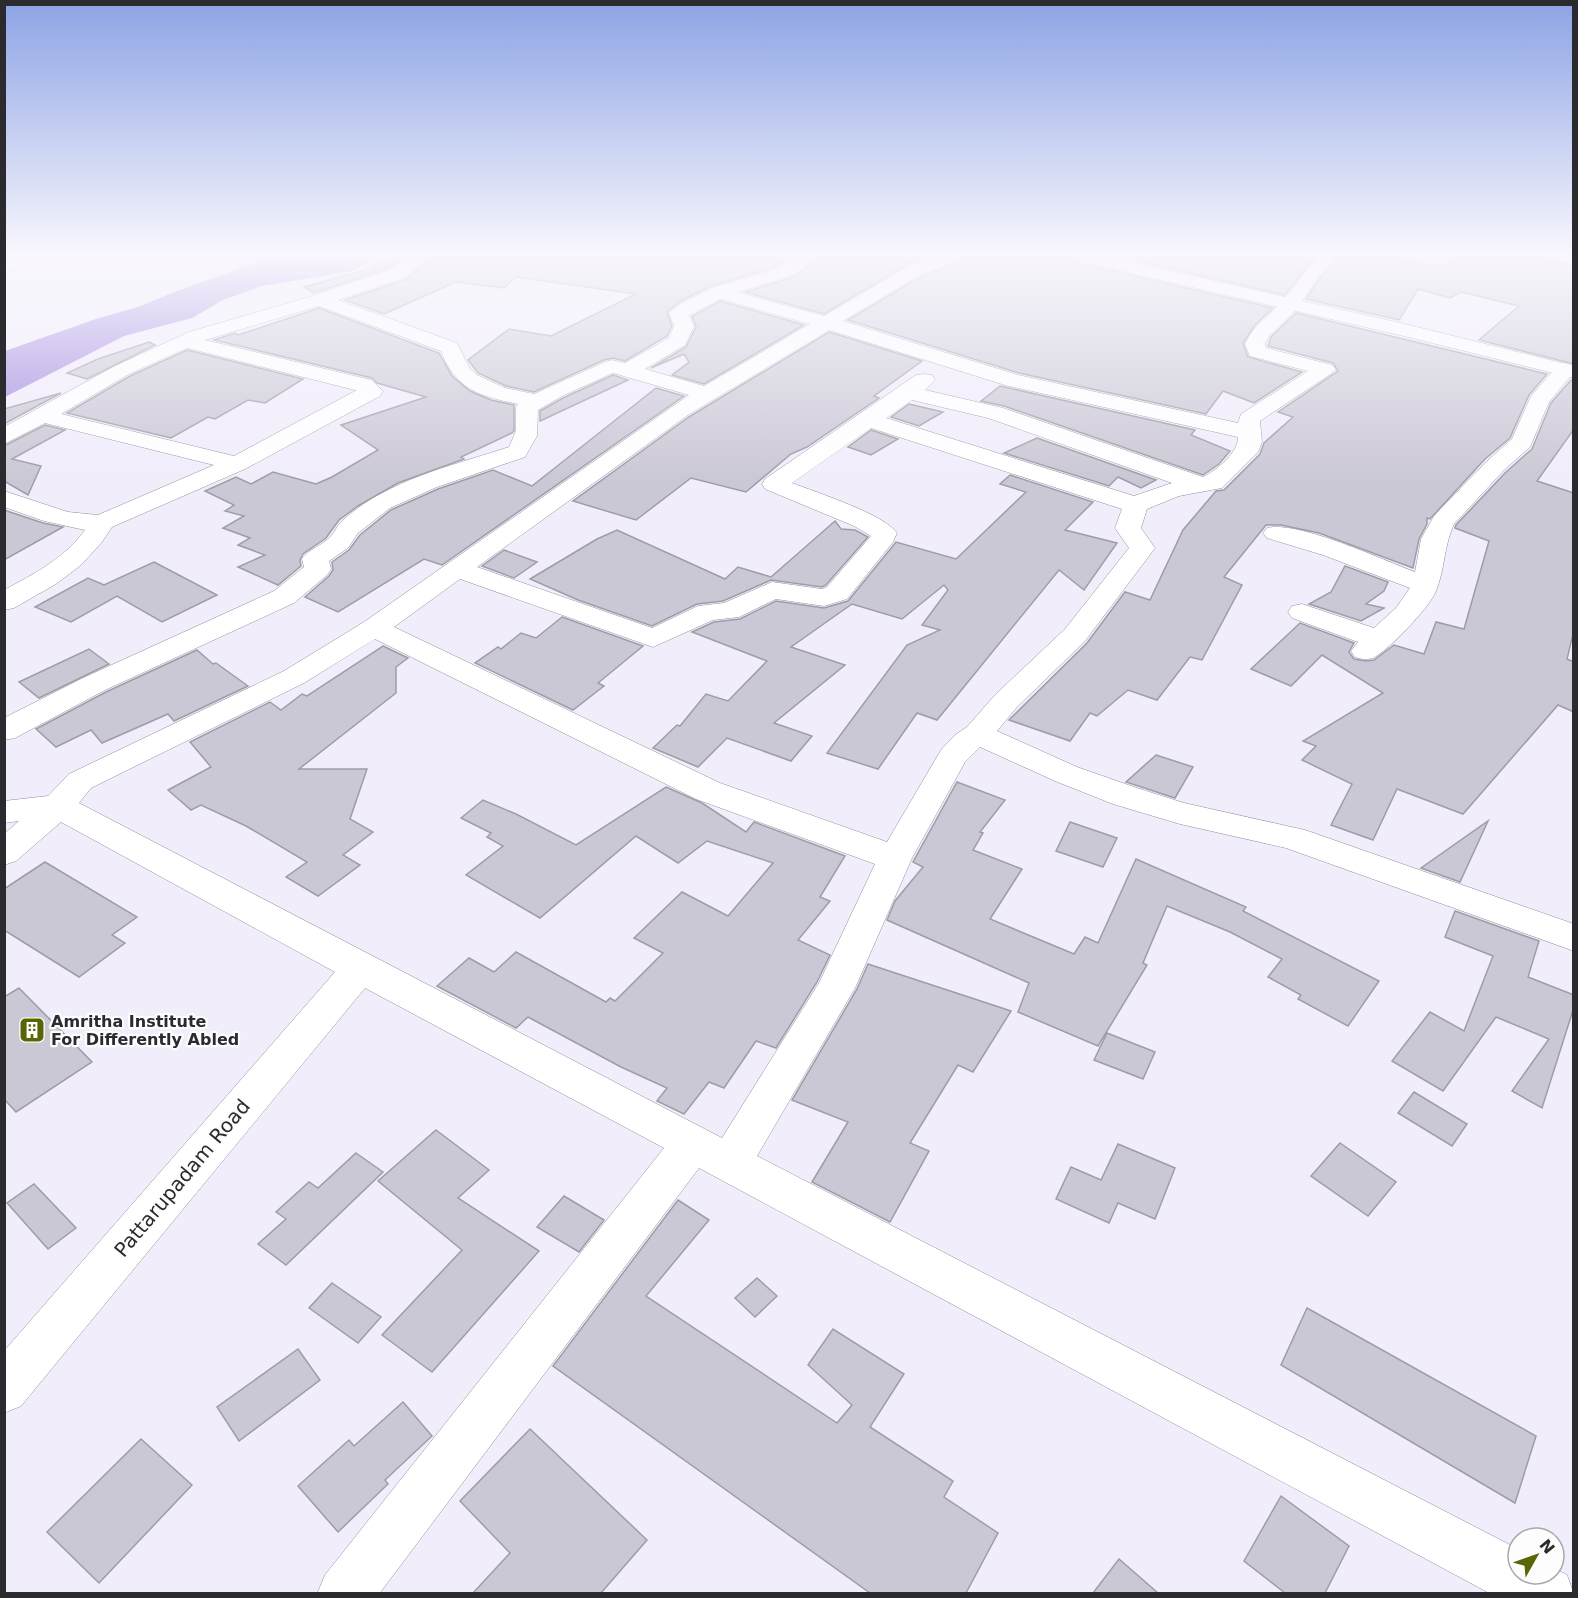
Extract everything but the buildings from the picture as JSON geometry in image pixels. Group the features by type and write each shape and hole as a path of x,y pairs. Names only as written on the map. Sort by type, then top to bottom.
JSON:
{"street":[{"path":"4,437 113,375 185,341 216,332"},
{"path":"407,332 450,347 461,372 471,381 502,394 537,401"},
{"path":"627,371 678,341 682,332"},
{"path":"4,853 32,809 80,781 294,677 374,628 680,410 815,332"},
{"path":"858,332 1013,380 1248,432"},
{"path":"868,420 1136,505 1156,495 1213,483 1246,452 1250,442 1249,419 1325,369 1257,352 1255,344 1262,332"},
{"path":"1407,332 1569,370"},
{"path":"4,498 72,521 88,524 102,522 237,464 372,391 363,385 185,341"},
{"path":"458,569 653,638 708,612 729,611 772,590 829,597 837,593 884,537 884,533 863,521 774,484 908,393 947,359"},
{"path":"4,731 94,684 284,597 318,569 315,559 339,543 349,528 381,503 428,482 517,452 526,442 529,426 527,407 537,401 612,366 707,394"},
{"path":"1302,612 1372,645 1406,614 1422,593 1431,564 1434,539 1443,521 1495,465 1522,442 1539,401 1569,370"},
{"path":"908,393 995,413 1203,485"},
{"path":"44,416 237,464"},
{"path":"344,1593 711,1152 836,988 895,858 952,757 966,742 978,734 1006,701 1075,635 1142,548 1128,528 1136,505"},
{"path":"4,602 78,557 94,538 102,522"},
{"path":"1276,533 1330,549 1424,584"},
{"path":"374,628 708,791 895,858"},
{"path":"978,734 1066,774 1125,796 1180,813 1293,838 1574,938"},
{"path":"32,809 360,968 1548,1593"},
{"name":"Pattarupadam Road","path":"4,1389 360,968"}],"shaded area":[{"path":"60,332 141,332 124,336 5,397 5,351"}],"place":[{"name":"Amritha Institute For Differently Abled","path":"32,1030"}]}
